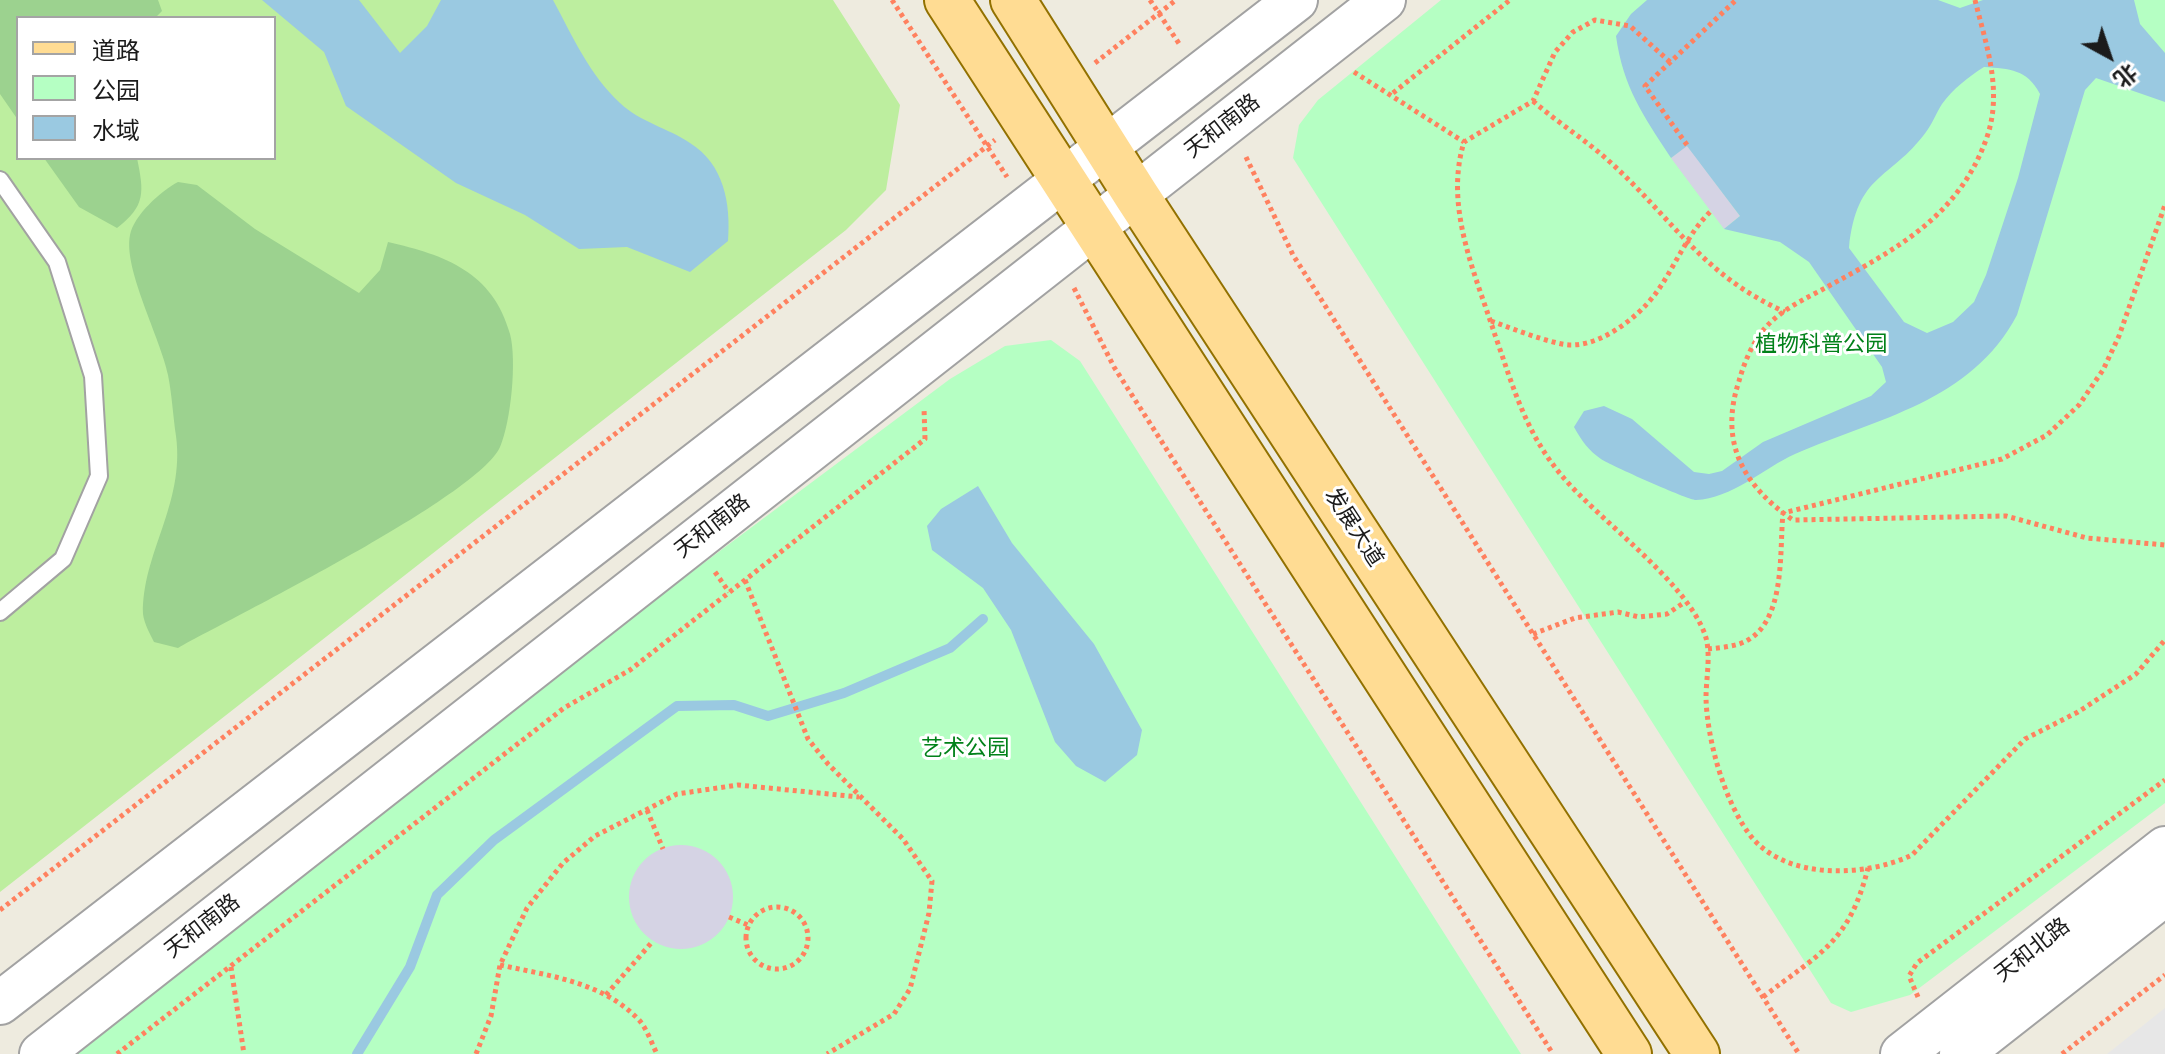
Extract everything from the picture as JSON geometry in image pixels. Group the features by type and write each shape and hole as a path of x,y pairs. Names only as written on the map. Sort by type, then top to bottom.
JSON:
{"main road":[{"path":"947,0 1063,183 1430,741 1629,1054"},
{"name":"发展大道","path":"1013,0 1136,195 1697,1054"}],"street":[{"path":"0,1003 1108,149 1296,0"},
{"name":"天和南路","path":"41,1054 1384,0"},
{"name":"天和北路","path":"1948,1041 2165,848"},
{"name":"天和北路","path":"1902,1054 1948,1041 2165,894"}],"lane":[{"path":"0,180 57,262 93,376 99,476 63,559 0,612"}],"path":[{"path":"892,0 1028,210"},
{"path":"1150,0 1200,76"},
{"path":"1067,85 1176,0"},
{"path":"1393,93 1510,0"},
{"path":"1687,145 1645,86 1736,0"},
{"path":"1975,0 1993,66 1987,135 1975,164 1949,205 1905,244 1785,312 1766,327 1745,361 1730,406 1731,443 1769,504 1793,520 2006,516 2087,538 2165,545"},
{"path":"1670,62 1630,26 1595,20 1573,32 1555,52 1533,101 1464,142 1457,164 1464,250 1510,387 1532,432 1561,475 1685,602 1705,632 1709,730 1718,765 1750,836 1770,852 1815,869 1836,873 1889,866 1912,855 1996,765 2025,739 2078,712 2136,674 2165,640"},
{"path":"1318,52 1393,93 1464,142"},
{"path":"1533,101 1609,162 1686,242 1748,295 1785,312"},
{"path":"0,910 1022,120"},
{"path":"1229,122 1293,255 1799,1054"},
{"path":"1783,513 2002,459 2047,435 2079,405 2103,370 2119,336 2165,205"},
{"path":"1490,321 1564,345 1588,344 1631,318 1655,295 1686,242 1711,211"},
{"path":"1059,256 1114,367 1553,1054"},
{"path":"117,1054 564,708 630,670 925,439 924,362"},
{"path":"1708,649 1741,643 1761,629 1774,606 1783,513"},
{"path":"745,580 804,729 828,764 903,839 932,881 929,913 910,989 894,1014 827,1054"},
{"path":"1533,634 1575,618 1618,612 1639,617 1667,614 1685,602"},
{"path":"1948,1041 1909,976 1917,963 2165,780"},
{"path":"476,1054 491,1016 500,965 527,908 563,863 595,836 677,794 738,785 859,797"},
{"path":"647,810 663,849"},
{"path":"1763,997 1838,939 1859,904 1868,868"},
{"path":"783,907 793,911 808,933 802,955 785,968 765,967 751,956 747,947 748,925 766,909 783,907"},
{"path":"729,917 748,925"},
{"path":"606,995 653,941"},
{"path":"500,965 577,982 606,995 641,1022 657,1054"},
{"path":"231,966 244,1054"},
{"path":"2062,1054 2165,975"}],"green space":[{"path":"0,0 833,0 900,105 886,190 846,230 0,892"},
{"path":"0,0 158,0 162,11 157,16 16,16 16,117 0,94"},
{"name":"植物科普公园","path":"1441,0 2165,0 2165,803 1910,995 1851,1012 1831,1003 1293,158 1299,125 1318,100"},
{"path":"45,160 137,160 141,180 138,205 117,228 79,207"},
{"path":"178,182 197,185 255,229 359,293 380,270 388,242 447,260 479,281 492,295 510,334 513,375 504,436 500,447 482,469 404,524 178,648 154,642 143,614 144,592 169,506 177,461 168,375 137,285 129,249 130,235 142,212 156,197"},
{"name":"艺术公园","path":"1051,340 1080,361 1521,1054 59,1054 585,644 673,586 950,379 1005,346"}],"shaded area":[{"path":"1687,145 1740,216 1724,229 1671,158"},
{"path":"681,845 701,849 718,860 729,877 733,897 729,917 718,934 701,945 681,949 661,945 644,934 633,917 629,897 633,877 644,860 661,849"},
{"path":"2165,1008 2165,1054 2107,1054"}],"water":[{"path":"262,0 359,0 400,53 427,26 441,0 553,0 582,54 609,92 628,110 690,143 711,162 726,199 728,241 690,272 627,247 579,249 525,215 456,183 346,106 324,52"},
{"path":"1647,0 1938,0 1960,8 1983,0 2134,0 2140,24 2165,53 2165,102 2096,78 2085,90 2017,315 1998,344 1975,368 1920,404 1795,454 1722,494 1696,500 1649,482 1597,456 1574,427 1584,411 1604,406 1632,419 1694,472 1709,474 1722,471 1763,442 1871,396 1886,382 1882,367 1809,262 1780,242 1724,229 1740,216 1687,146 1671,158 1629,86 1619,54 1616,36 1631,14","holes":["1984,67 2017,72 2029,80 2040,94 2018,178 1974,302 1953,322 1927,333 1904,322 1849,248 1853,223 1867,191 1913,148 1951,93"]},
{"path":"978,486 1012,543 1094,644 1142,730 1137,755 1105,782 1076,766 1055,742 1011,630 983,588 932,550 927,526 941,509"}],"waterway":[{"path":"357,1054 410,967 437,895 494,840 677,706 734,705 768,716 844,693 950,648 983,619"}]}
